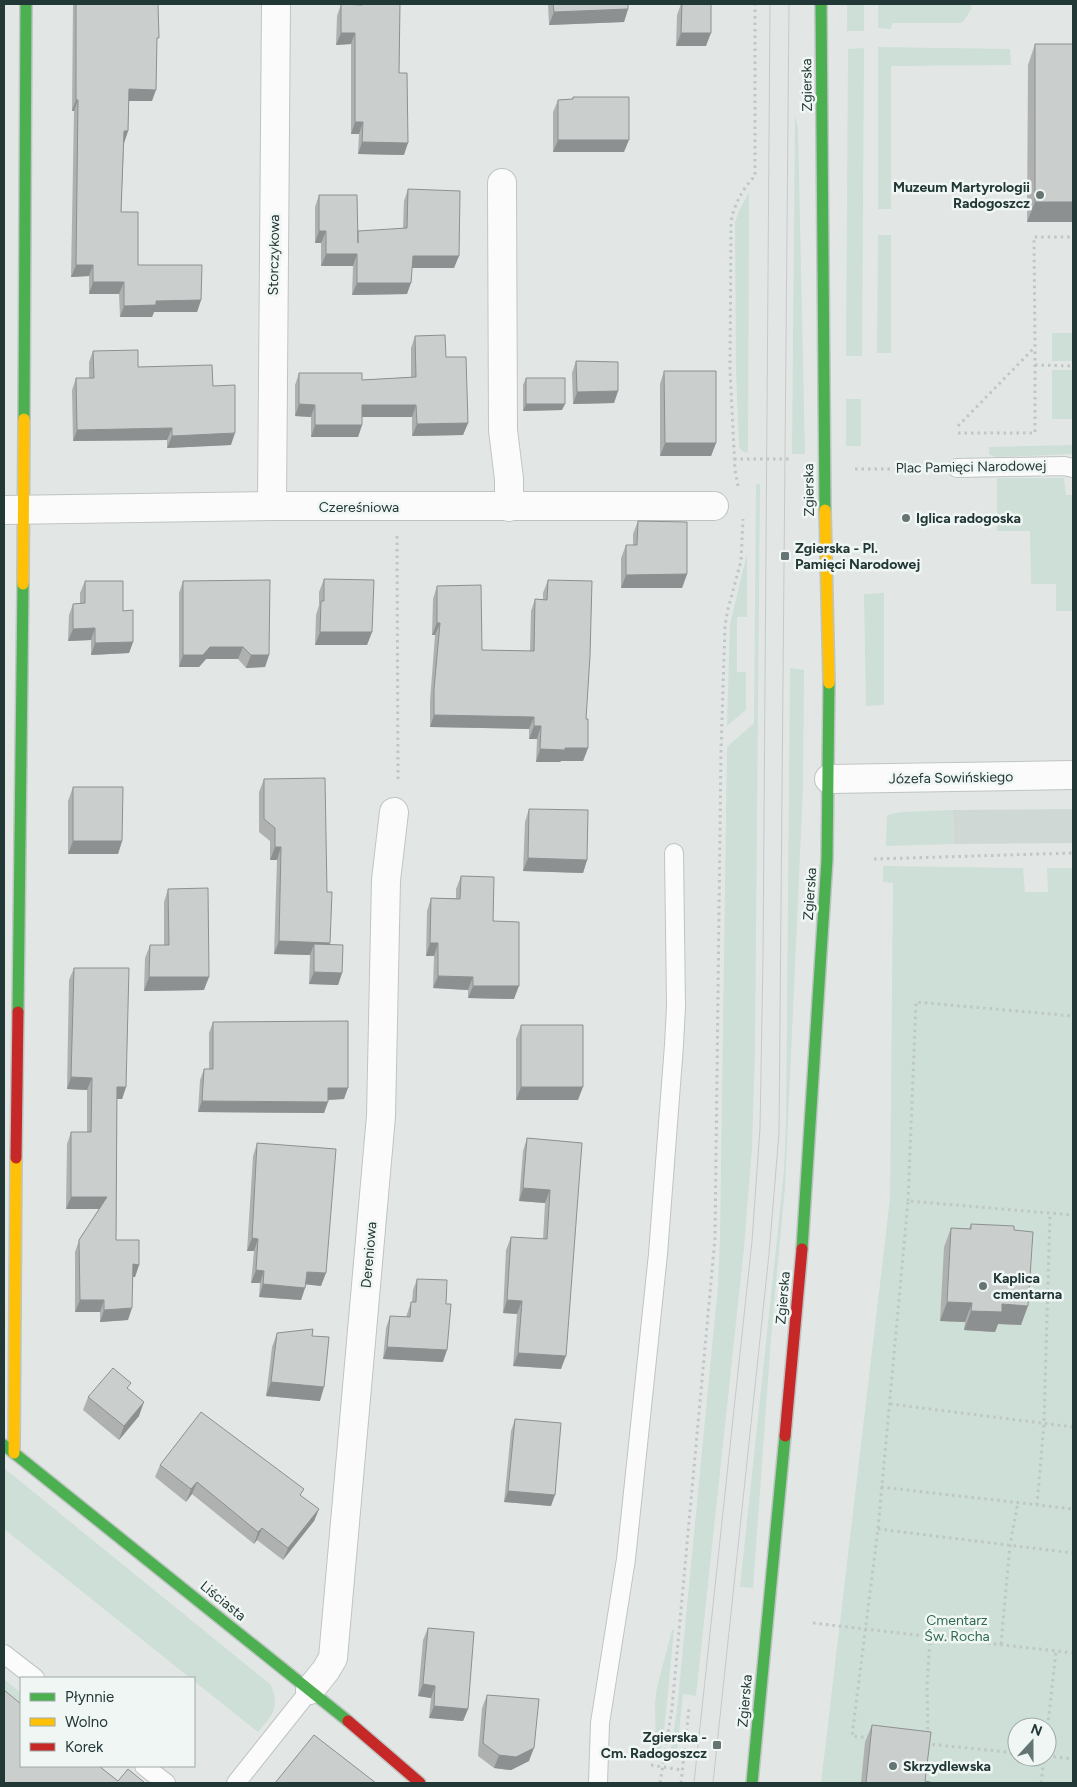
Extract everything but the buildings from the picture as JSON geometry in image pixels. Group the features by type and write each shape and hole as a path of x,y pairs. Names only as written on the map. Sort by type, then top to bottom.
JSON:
{"street":[{"path":"14,1454 14,509 26,4"},
{"name":"Storczykowa","path":"272,506 276,4"},
{"name":"Zgierska","path":"752,1783 806,1196 827,860 830,714 824,491 821,4"},
{"path":"502,183 503,430 509,479 509,507"},
{"name":"Czereśniowa","path":"14,509 272,506 714,506"},
{"name":"Józefa Sowińskiego","path":"829,779 1073,775"},
{"name":"Dereniowa","path":"310,1690 326,1670 332,1658 381,1116 386,880 394,812"},
{"name":"Liściasta","path":"4,1445 355,1726 420,1783"}],"lane":[{"name":"Plac Pamięci Narodowej","path":"958,468 1064,466 1073,468"},
{"path":"598,1783 600,1723 627,1550 659,1234 676,1006 674,853"},
{"path":"4,1654 34,1677"},
{"path":"236,1783 310,1690"},
{"path":"145,1767 166,1783"}],"path":[{"path":"738,488 734,459 730,370 731,223 732,212 749,182 755,176 755,4"},
{"path":"958,434 1035,433 1034,237 1073,237"},
{"path":"958,426 1035,347"},
{"path":"1035,365 1073,366"},
{"path":"734,459 792,459"},
{"name":"Plac Pamięci Narodowej","path":"855,469 958,468"},
{"path":"394,812 399,776 397,507"},
{"path":"660,1783 673,1698 715,1238 721,751 725,625 741,561 743,516"},
{"path":"874,859 1073,853"},
{"path":"871,1738 852,1736 878,1529 908,1201 916,1002 1073,1016"},
{"path":"908,1201 1073,1216"},
{"path":"1037,1505 1044,1423 1050,1213"},
{"path":"890,1404 1073,1427"},
{"path":"881,1487 1073,1509"},
{"path":"1001,1644 1010,1545 1018,1502"},
{"path":"878,1529 1073,1553"},
{"path":"813,1623 1073,1653"},
{"path":"928,1744 927,1686 930,1638"},
{"path":"1049,1717 1056,1651"},
{"path":"680,1783 689,1708"},
{"path":"918,1743 1007,1752"},
{"path":"1057,1758 1073,1759"},
{"path":"651,1765 682,1770"},
{"path":"1041,1783 1044,1767"}],"shaded area":[{"path":"1073,809 1073,843 954,844 953,810"}],"green space":[{"path":"847,4 864,4 864,31 847,31"},
{"path":"878,4 971,4 971,10 962,23 892,23 891,29 878,28"},
{"path":"878,47 1010,49 1011,65 891,66 891,209 878,209"},
{"path":"864,48 862,356 846,356 848,49"},
{"path":"795,115 798,128 805,454 792,454"},
{"path":"749,192 748,453 739,448 736,370 735,222"},
{"path":"878,235 891,235 891,353 877,353"},
{"path":"1052,333 1073,333 1073,361 1052,361"},
{"path":"1052,370 1073,370 1073,419 1052,419"},
{"path":"846,399 861,399 861,446 846,446"},
{"path":"1073,445 1073,454 996,457 989,454 989,447"},
{"path":"997,478 1064,478 1066,495 1073,495 1073,611 1056,611 1056,584 1031,584 1030,531 997,531"},
{"path":"756,484 760,484 755,1050 752,1147 744,1248 696,1696 683,1694 676,1761 669,1760 677,1710 718,1285 727,747 754,723"},
{"path":"747,554 747,617 737,617 737,672 746,672 746,710 727,726 730,624"},
{"path":"884,593 884,705 866,706 864,594"},
{"path":"790,668 804,670 803,788 785,1187 771,1338 753,1588 740,1587 784,1170 786,1126"},
{"path":"953,810 954,844 886,846 887,815 902,812"},
{"name":"Cmentarz Św. Rocha","path":"883,866 1023,868 1025,892 1048,892 1047,868 1073,868 1073,1783 821,1783 890,1199 893,883 883,882"},
{"path":"4,1468 271,1685 275,1706 271,1716 258,1732 195,1682 195,1677 189,1677 4,1529"},
{"path":"672,1630 674,1630 664,1732 660,1755 656,1755 655,1703 657,1687"},
{"path":"4,1679 20,1692 20,1758 4,1713"}],"tram line":[{"path":"694,1783 752,1241 760,1128 770,4"},
{"path":"713,1783 769,1254 779,1133 789,4"}],"traffic: fast":[{"path":"24,419 26,4"},
{"path":"821,4 825,510"},
{"path":"18,1012 23,584"},
{"path":"802,1249 827,860 829,683"},
{"path":"752,1783 785,1436"},
{"path":"4,1445 348,1721"}],"traffic: slow":[{"path":"23,584 24,419"},
{"path":"825,510 829,683"},
{"path":"14,1453 16,1158"}],"traffic: jam":[{"path":"16,1158 18,1012"},
{"path":"785,1436 802,1249"},
{"path":"348,1721 420,1783"}],"place":[{"name":"Muzeum Martyrologii Radogoszcz","path":"1040,195"},
{"name":"Iglica radogoska","path":"906,518"},
{"name":"Zgierska - Pl. Pamięci Narodowej","path":"785,556"},
{"name":"Kaplica cmentarna","path":"983,1286"},
{"name":"Zgierska - Cm. Radogoszcz","path":"717,1745"},
{"name":"Skrzydlewska","path":"893,1766"}]}
